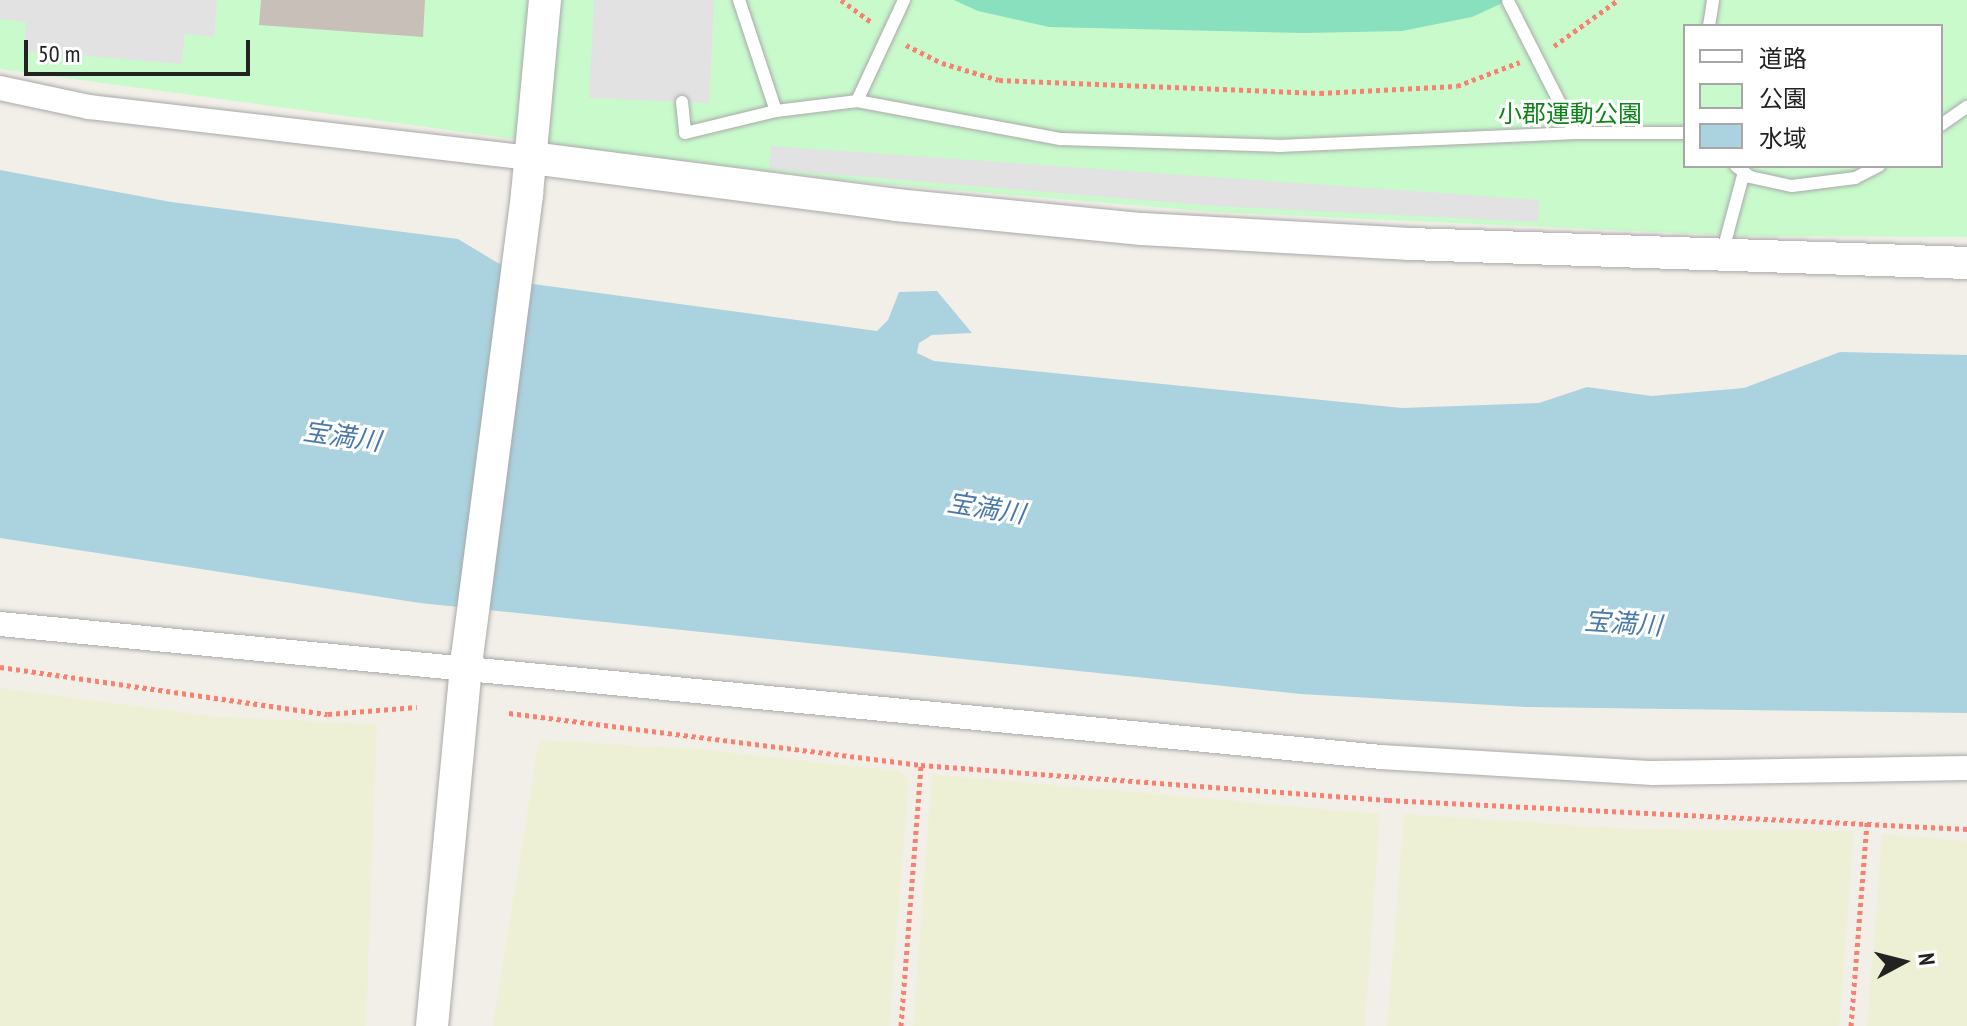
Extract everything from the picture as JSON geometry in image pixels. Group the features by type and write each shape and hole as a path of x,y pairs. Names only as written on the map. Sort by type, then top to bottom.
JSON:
{"street":[{"path":"432,1026 467,663 527,194 545,0"},
{"path":"0,88 89,107 531,158 896,205 1142,229 1721,256 1967,263"},
{"path":"0,624 467,663 1381,757 1653,773 1967,768"}],"lane":[{"path":"739,0 776,111"},
{"path":"857,101 885,32 904,0"},
{"path":"1709,24 1713,0"},
{"path":"1508,1 1539,54 1575,133"},
{"path":"682,102 685,133 776,111 857,101 1061,139 1278,146 1575,133 1683,133"},
{"path":"1943,124 1967,107"},
{"path":"1721,256 1740,169 1792,186 1855,178 1875,168"}],"path":[{"path":"841,0 885,32 942,63 999,80 1055,85 1382,93 1457,86 1539,54 1566,40 1618,0"},
{"path":"0,667 328,714 417,707"},
{"path":"509,713 921,765 1388,800 1967,829"},
{"path":"901,1026 921,765"},
{"path":"1851,1026 1867,822"}],"green space":[{"name":"小郡運動公園","path":"0,0 1967,0 1967,237 1741,236 1214,212 870,183 624,154 0,69"},
{"path":"954,0 1509,0 1472,17 1402,31 1304,33 1049,27 978,11"},
{"path":"0,688 220,717 377,724 366,1026 0,1026"},
{"path":"539,740 698,749 900,771 909,780 889,1026 493,1026"},
{"path":"932,774 1380,814 1365,1026 913,1026"},
{"path":"1404,814 1635,829 1854,831 1839,1026 1387,1026"},
{"path":"1882,834 1967,841 1967,1026 1867,1026"}],"shaded area":[{"path":"0,0 217,0 214,37 185,34 181,64 24,51 26,22 0,19"},
{"path":"594,0 714,0 709,103 589,98"},
{"path":"771,146 1539,200 1538,222 1215,206 769,169"}],"water":[{"name":"宝満川","path":"0,170 171,202 458,239 533,284 877,331 888,320 899,292 937,291 972,333 932,335 919,343 917,353 934,361 1402,408 1539,403 1587,387 1651,396 1744,388 1840,352 1967,355 1967,713 1526,707 1301,694 420,603 0,538"}],"building":[{"path":"261,0 425,0 423,37 259,25"}]}
